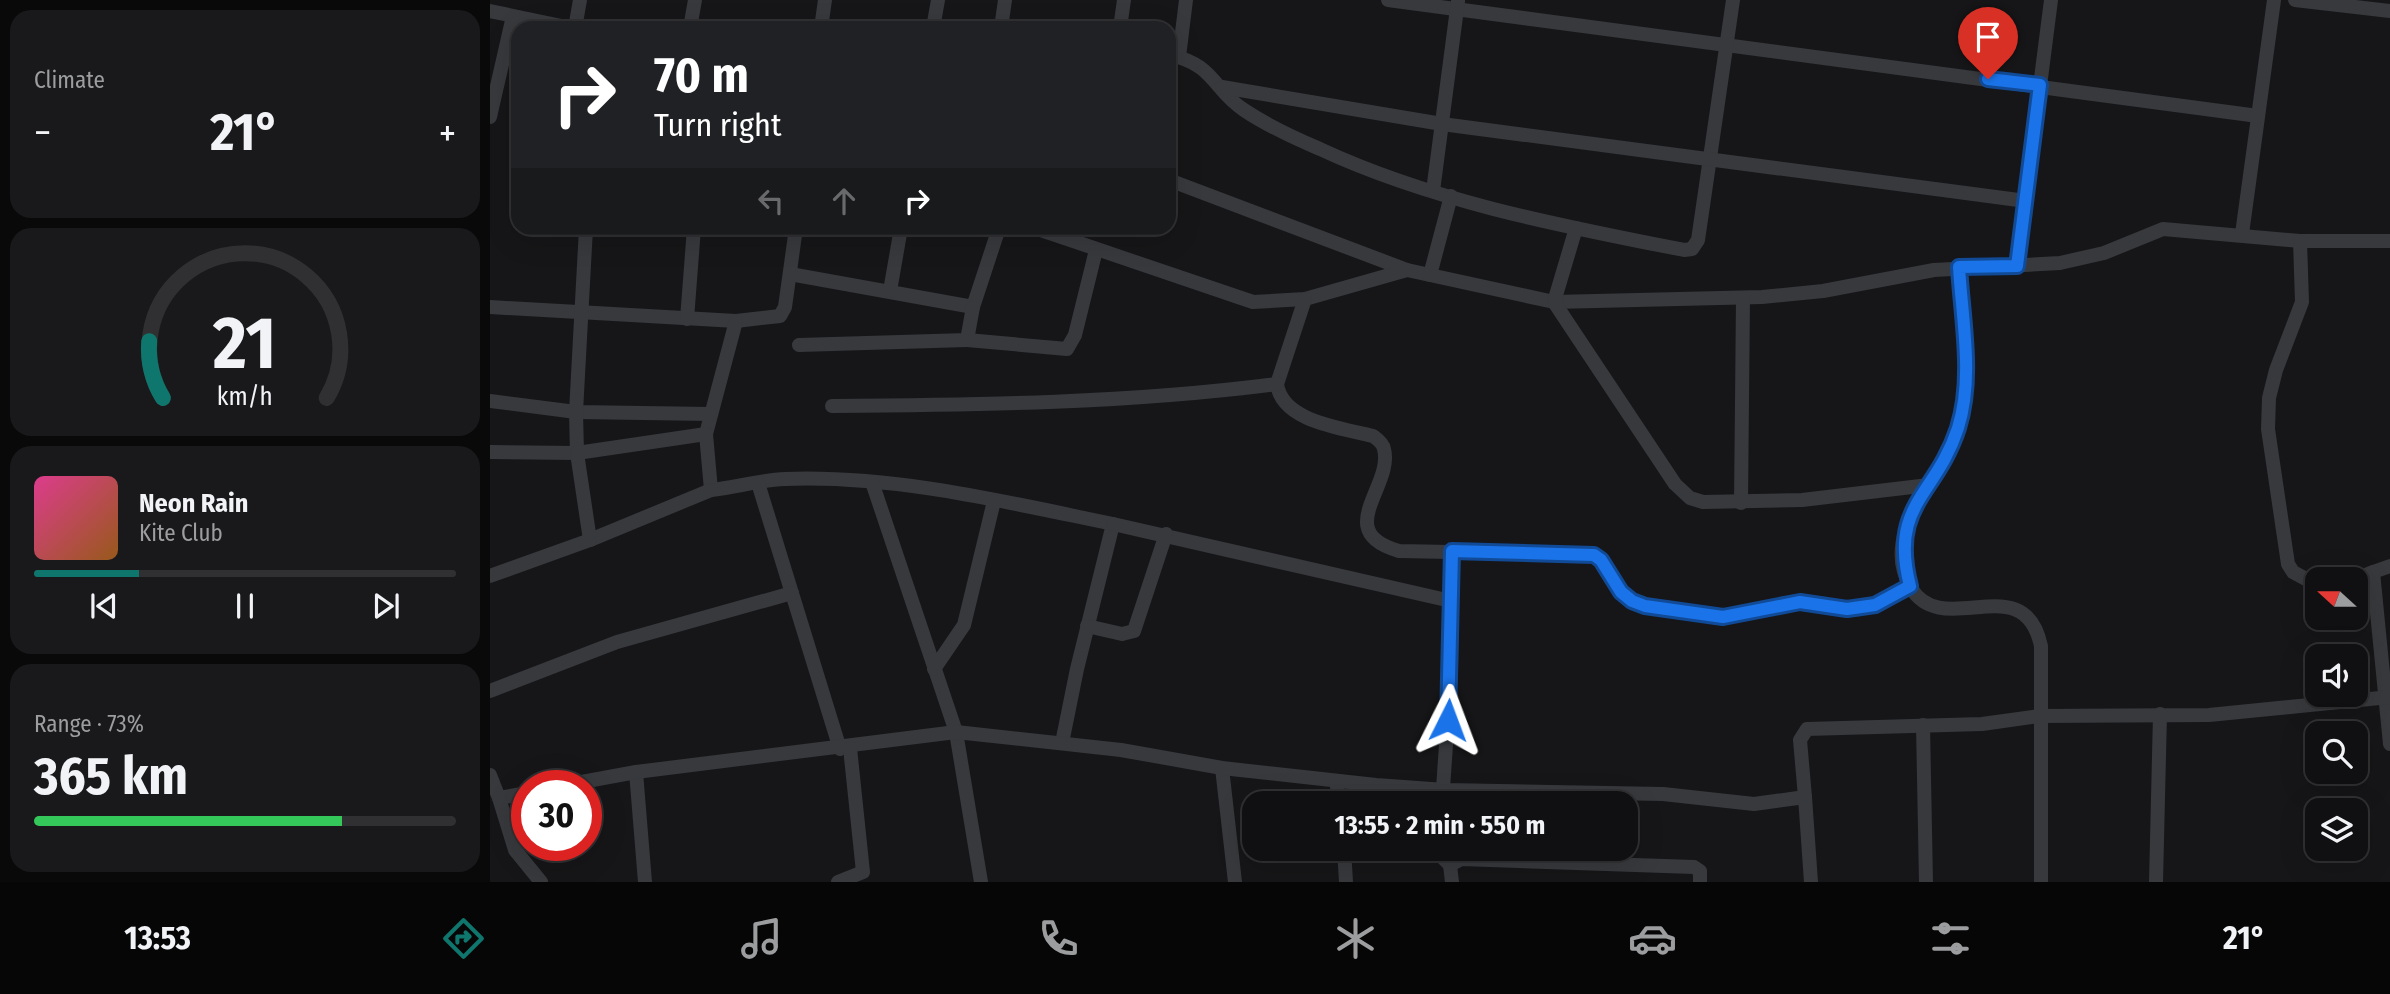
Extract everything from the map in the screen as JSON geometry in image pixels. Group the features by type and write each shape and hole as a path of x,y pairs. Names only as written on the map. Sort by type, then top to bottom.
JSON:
{"street":[{"path":"575,21 580,0"},
{"path":"691,21 695,0"},
{"path":"822,21 825,0"},
{"path":"934,21 937,0"},
{"path":"1005,0 1005,21"},
{"path":"1121,21 1124,0"},
{"path":"1176,47 1186,0"},
{"path":"1388,0 1458,5 1727,46 2040,85 2258,116"},
{"path":"1176,57 1203,68 1241,108 1274,128 1345,161 1433,191 1576,228 1692,249 1698,240 1733,0"},
{"path":"2017,266 2051,0"},
{"path":"2242,234 2274,0"},
{"path":"2295,0 2390,11"},
{"path":"1433,191 1458,5"},
{"path":"490,11 538,21"},
{"path":"512,21 513,16"},
{"path":"490,117 511,25"},
{"path":"1223,87 1442,124 1711,157 1922,189 2026,201"},
{"path":"1176,183 1407,270 1554,302 1744,298 1823,291 1959,267 2060,263 2105,253 2163,229 2300,241 2390,241"},
{"path":"1430,275 1451,196"},
{"path":"1554,302 1576,228"},
{"path":"586,235 576,412 577,453 590,540"},
{"path":"687,319 693,235"},
{"path":"490,307 736,321 780,316 785,307 795,235"},
{"path":"890,291 900,235"},
{"path":"967,340 973,307 997,235"},
{"path":"1054,235 1253,302 1305,299 1407,270"},
{"path":"2300,241 2302,302 2276,370 2269,398 2268,429 2285,555 2292,572 2305,579"},
{"path":"799,345 967,340 1067,349 1074,335 1096,250"},
{"path":"1959,267 1964,398 1958,429 1910,513 1904,534 1903,559 1910,586 1932,605 1947,608 2004,607 2020,610 2037,627 2041,646 2041,882"},
{"path":"790,274 973,307"},
{"path":"1741,503 1744,298"},
{"path":"1305,299 1277,384 1278,393 1285,403 1299,413 1373,436 1385,449 1383,467 1374,491 1368,521 1369,532 1375,542 1399,551 1594,555 1601,560 1621,592 1632,601 1645,606 1723,617 1800,602 1847,609 1875,605 1910,586"},
{"path":"1554,302 1675,484 1690,498 1703,502 1741,503 1802,500 1928,485"},
{"path":"711,491 706,434 736,321"},
{"path":"832,406 1044,404 1216,392 1277,384"},
{"path":"490,401 576,412 710,414"},
{"path":"490,452 577,453 706,434"},
{"path":"490,576 590,540 711,491 786,479 872,482 994,501 1166,534 1451,601"},
{"path":"872,482 956,732 981,882"},
{"path":"758,483 845,748 866,877 838,882"},
{"path":"934,669 964,625 994,501"},
{"path":"1062,743 1087,626 1113,524"},
{"path":"1087,626 1122,634 1134,631 1166,534"},
{"path":"1444,791 1452,551"},
{"path":"2368,574 2390,566"},
{"path":"2374,572 2390,744"},
{"path":"490,691 617,642 792,593"},
{"path":"1811,882 1801,740 1804,730 1982,724 2039,716 2250,712 2387,697"},
{"path":"2156,882 2160,715"},
{"path":"1923,725 1926,882"},
{"path":"602,778 956,732 1121,750 1222,768 1404,791"},
{"path":"1222,768 1235,882"},
{"path":"636,772 645,882"},
{"path":"490,775 515,850 541,882"},
{"path":"1336,781 1338,791"},
{"path":"1638,794 1754,804 1805,797"},
{"path":"499,798 511,796"},
{"path":"1450,865 1461,859 1475,859 1695,867 1700,871 1700,882"},
{"path":"1345,861 1346,882"},
{"path":"1446,861 1450,865 1452,882"}],"route":[{"path":"1448,720 1452,551 1594,555 1601,560 1621,592 1632,601 1645,606 1723,617 1800,602 1847,609 1875,605 1910,586 1903,559 1904,534 1910,513 1958,429 1964,398 1959,267 2017,266 2040,85 1988,79"}]}
